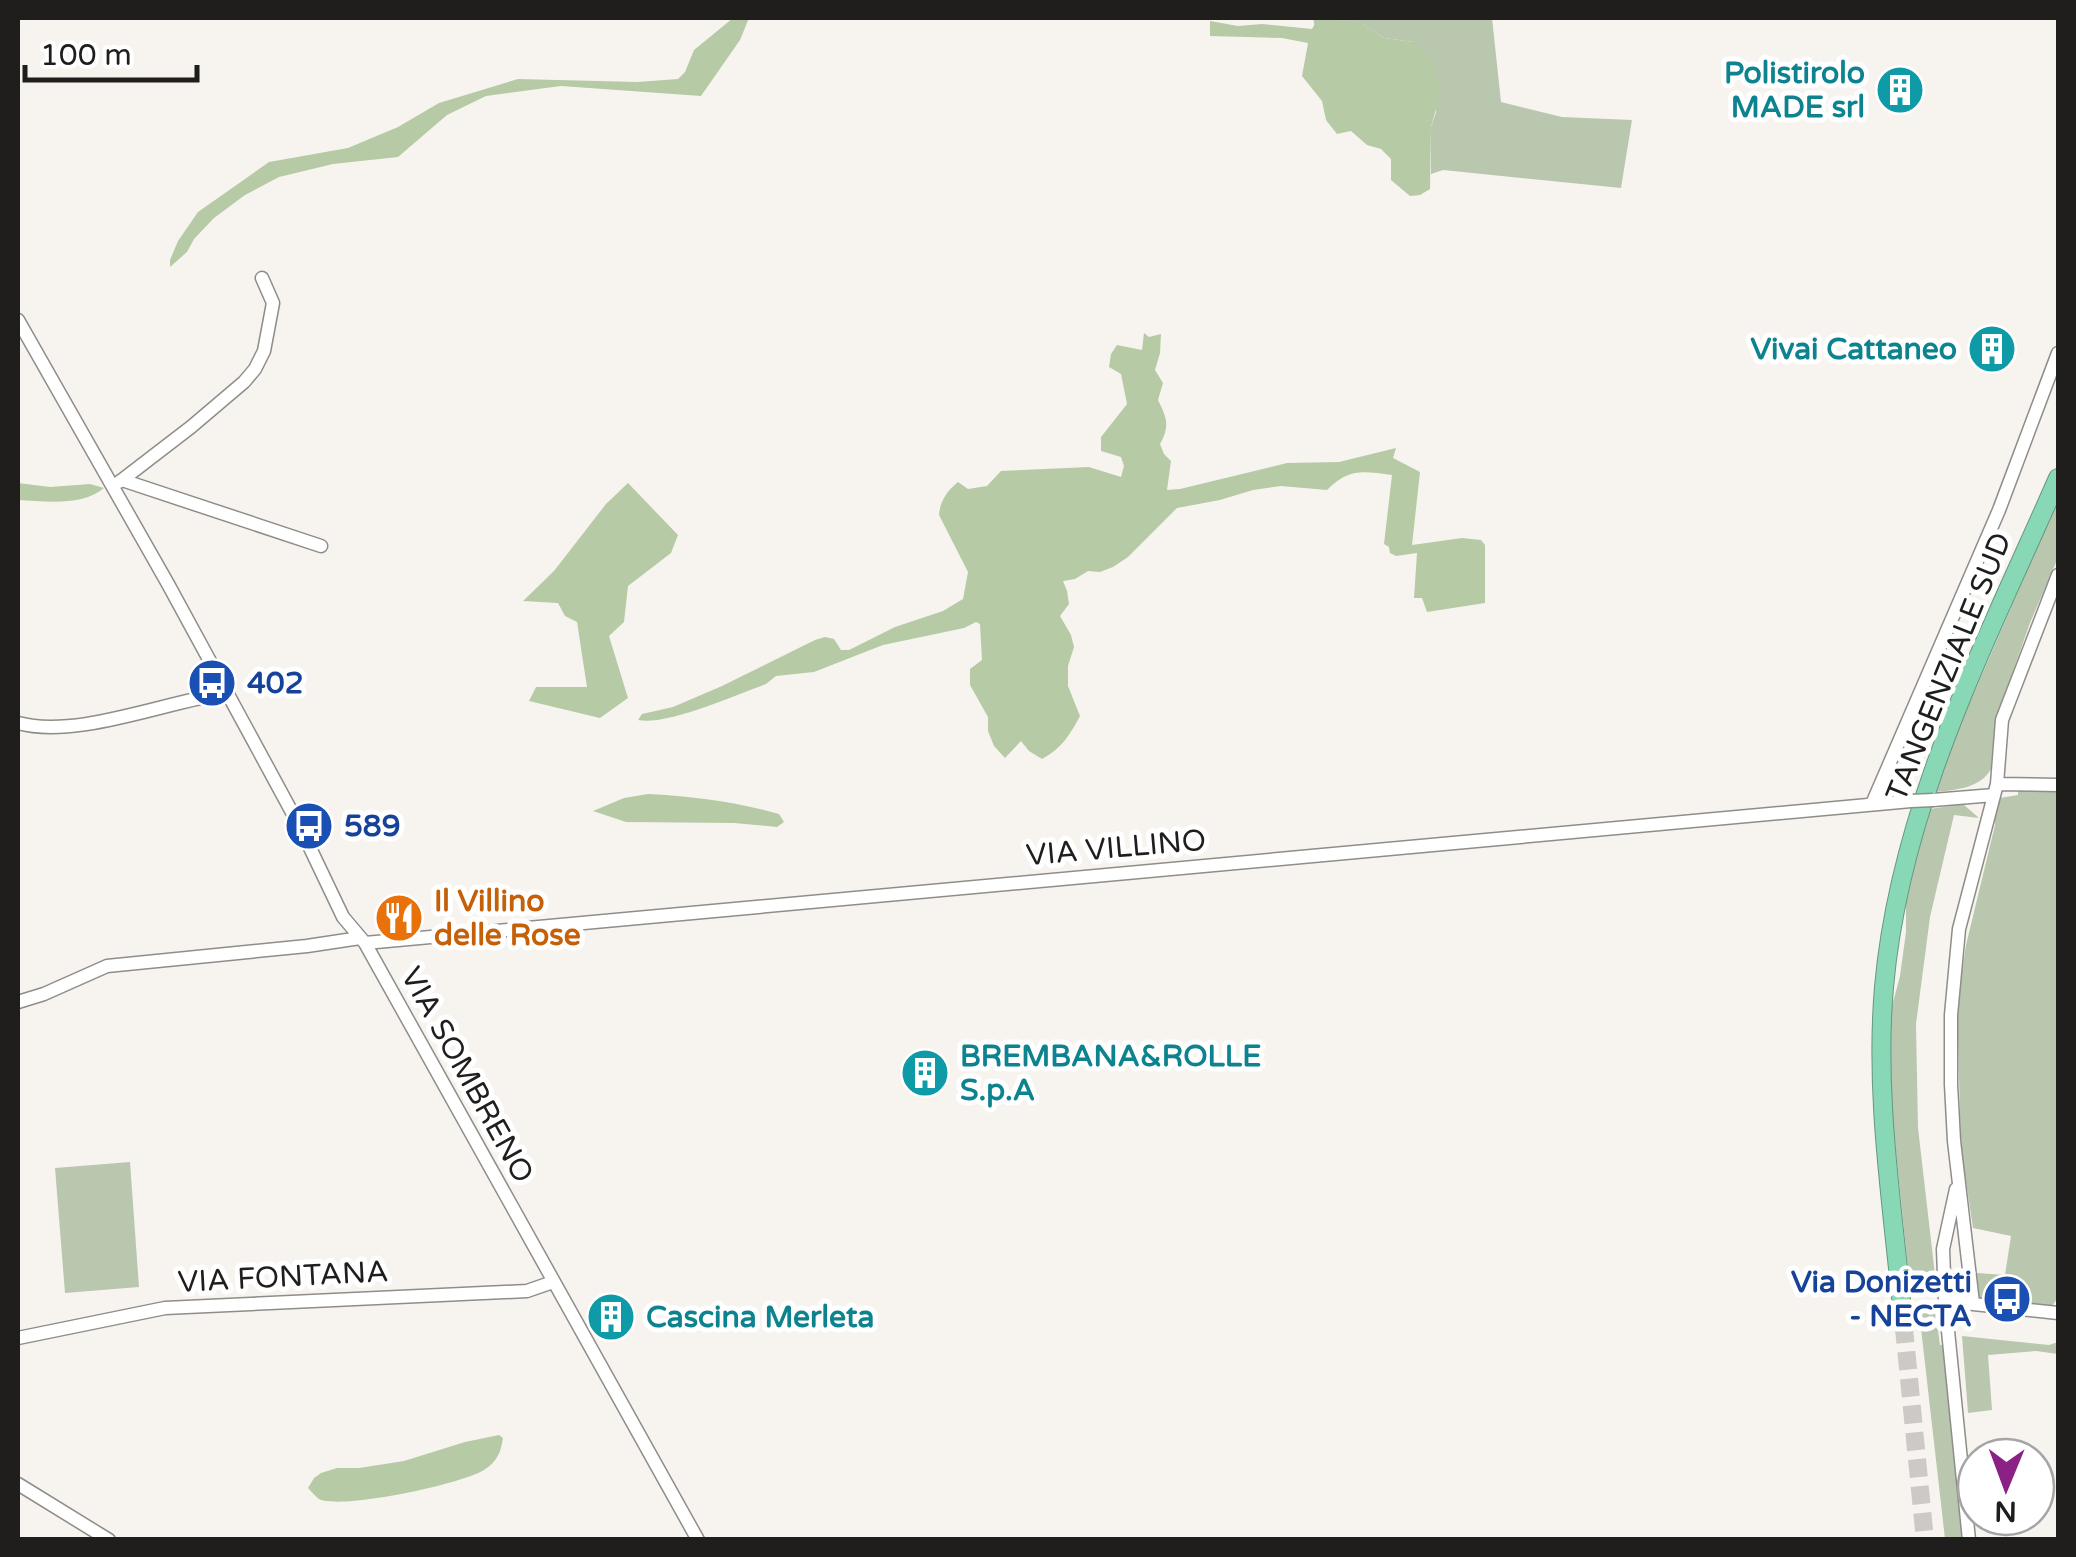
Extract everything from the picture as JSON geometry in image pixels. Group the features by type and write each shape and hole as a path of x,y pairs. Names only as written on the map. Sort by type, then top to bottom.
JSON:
{"highway":[{"name":"TANGENZIALE SUD","path":"1901,1298 1880,1087 1884,988 1896,903 1917,817 1940,749 2058,478"}],"street":[{"path":"117,483 191,428 255,369 264,351 273,302 262,278"},
{"name":"VIA SOMBRENO","path":"18,320 117,483 301,829 343,916 362,940 698,1540"},
{"path":"1872,804 1999,510 2058,352"},
{"path":"117,483 320,546"},
{"path":"1973,1303 1950,1084 1959,929 1995,790 2002,720 2058,575"},
{"path":"18,723 72,726 226,693"},
{"name":"VIA VILLINO","path":"18,1002 107,966 2058,785"},
{"path":"1958,1176 1944,1250 1945,1302 1970,1540"},
{"name":"VIA FONTANA","path":"18,1338 165,1308 527,1290 553,1282"},
{"path":"1945,1302 2058,1313"},
{"path":"18,1484 108,1540"}],"green space":[{"path":"733,18 749,18 740,40 701,96 561,86 486,96 447,115 398,157 333,164 279,177 245,195 214,218 170,267 178,241 198,212 269,162 348,148 398,127 439,103 518,79 678,79 694,50"},
{"path":"1313,18 1492,18 1501,102 1562,117 1632,120 1621,188 1443,170 1431,174 1431,127 1436,112 1414,42 1384,38 1363,24 1315,28"},
{"path":"1317,20 1363,24 1384,38 1414,42 1435,67 1440,94 1431,127 1430,189 1410,196 1391,180 1391,159 1381,149 1367,145 1351,131 1337,134 1326,120 1322,101 1302,76 1308,43 1282,38 1210,36 1210,21 1312,29"},
{"path":"1144,333 1149,337 1161,334 1155,370 1163,383 1158,400 1166,422 1160,444 1171,461 1167,490 1287,463 1339,462 1396,448 1393,458 1420,472 1412,545 1462,538 1481,540 1485,545 1485,603 1427,612 1422,598 1414,598 1417,553 1396,556 1384,544 1392,475 1356,473 1327,490 1281,486 1177,508 1113,567 1063,581 1069,604 1060,616 1074,647 1068,666 1068,686 1080,716 1064,741 1042,759 1021,741 1005,758 994,746 988,717 970,685 970,669 982,660 980,624 976,622 883,645 814,672 776,676 766,684 683,714 638,720 642,714 673,707 815,640 834,639 841,650 849,650 963,599 968,572 939,515 945,497 958,482 968,489 987,486 1001,471 1089,467 1121,477 1121,457 1101,451 1101,437 1127,404 1121,374 1109,367 1111,354 1117,345 1142,350"},
{"path":"18,483 50,487 90,484 104,488 85,498 51,502 18,500"},
{"path":"628,483 678,535 671,553 628,586 624,622 609,636 628,698 600,718 529,701 536,687 587,687 577,622 565,616 558,603 523,601 554,571 606,504"},
{"path":"2058,499 2058,558 1995,722 1991,769 1974,784 1936,792 1954,739"},
{"path":"2018,786 2058,788 2058,1297 2051,1308 1978,1300 1977,1273 2005,1275 2011,1236 1973,1228 1961,1148 1957,1005 1966,945 1995,825 1994,810 1999,798 2018,795"},
{"path":"648,794 747,806 779,814 784,822 777,827 626,822 593,811 624,798"},
{"path":"1963,804 1979,818 1954,815 1930,917 1916,1024 1918,1128 1936,1283 1931,1294 1911,1297 1891,1103 1891,1010 1906,932 1906,900 1930,809"},
{"path":"130,1162 139,1287 65,1293 55,1168"},
{"path":"1919,1311 1936,1315 1940,1345 1944,1345 1956,1461 1956,1537 1964,1539 1945,1539"},
{"path":"1962,1336 2049,1345 2058,1342 2058,1354 2036,1351 1988,1355 1992,1410 1968,1413"},
{"path":"499,1435 502,1443 492,1464 452,1482 351,1501 319,1499 308,1488 321,1473 337,1468 404,1461"}],"tunnel":[{"path":"1901,1298 1925,1540"}],"place":[{"name":"Polistirolo MADE srl","path":"1900,90"},
{"name":"Vivai Cattaneo","path":"1992,349"},
{"name":"402","path":"212,683"},
{"name":"589","path":"309,826"},
{"name":"Il Villino delle Rose","path":"399,918"},
{"name":"BREMBANA&ROLLE S.p.A","path":"925,1073"},
{"name":"Via Donizetti - NECTA","path":"2007,1299"},
{"name":"Cascina Merleta","path":"611,1317"}]}
